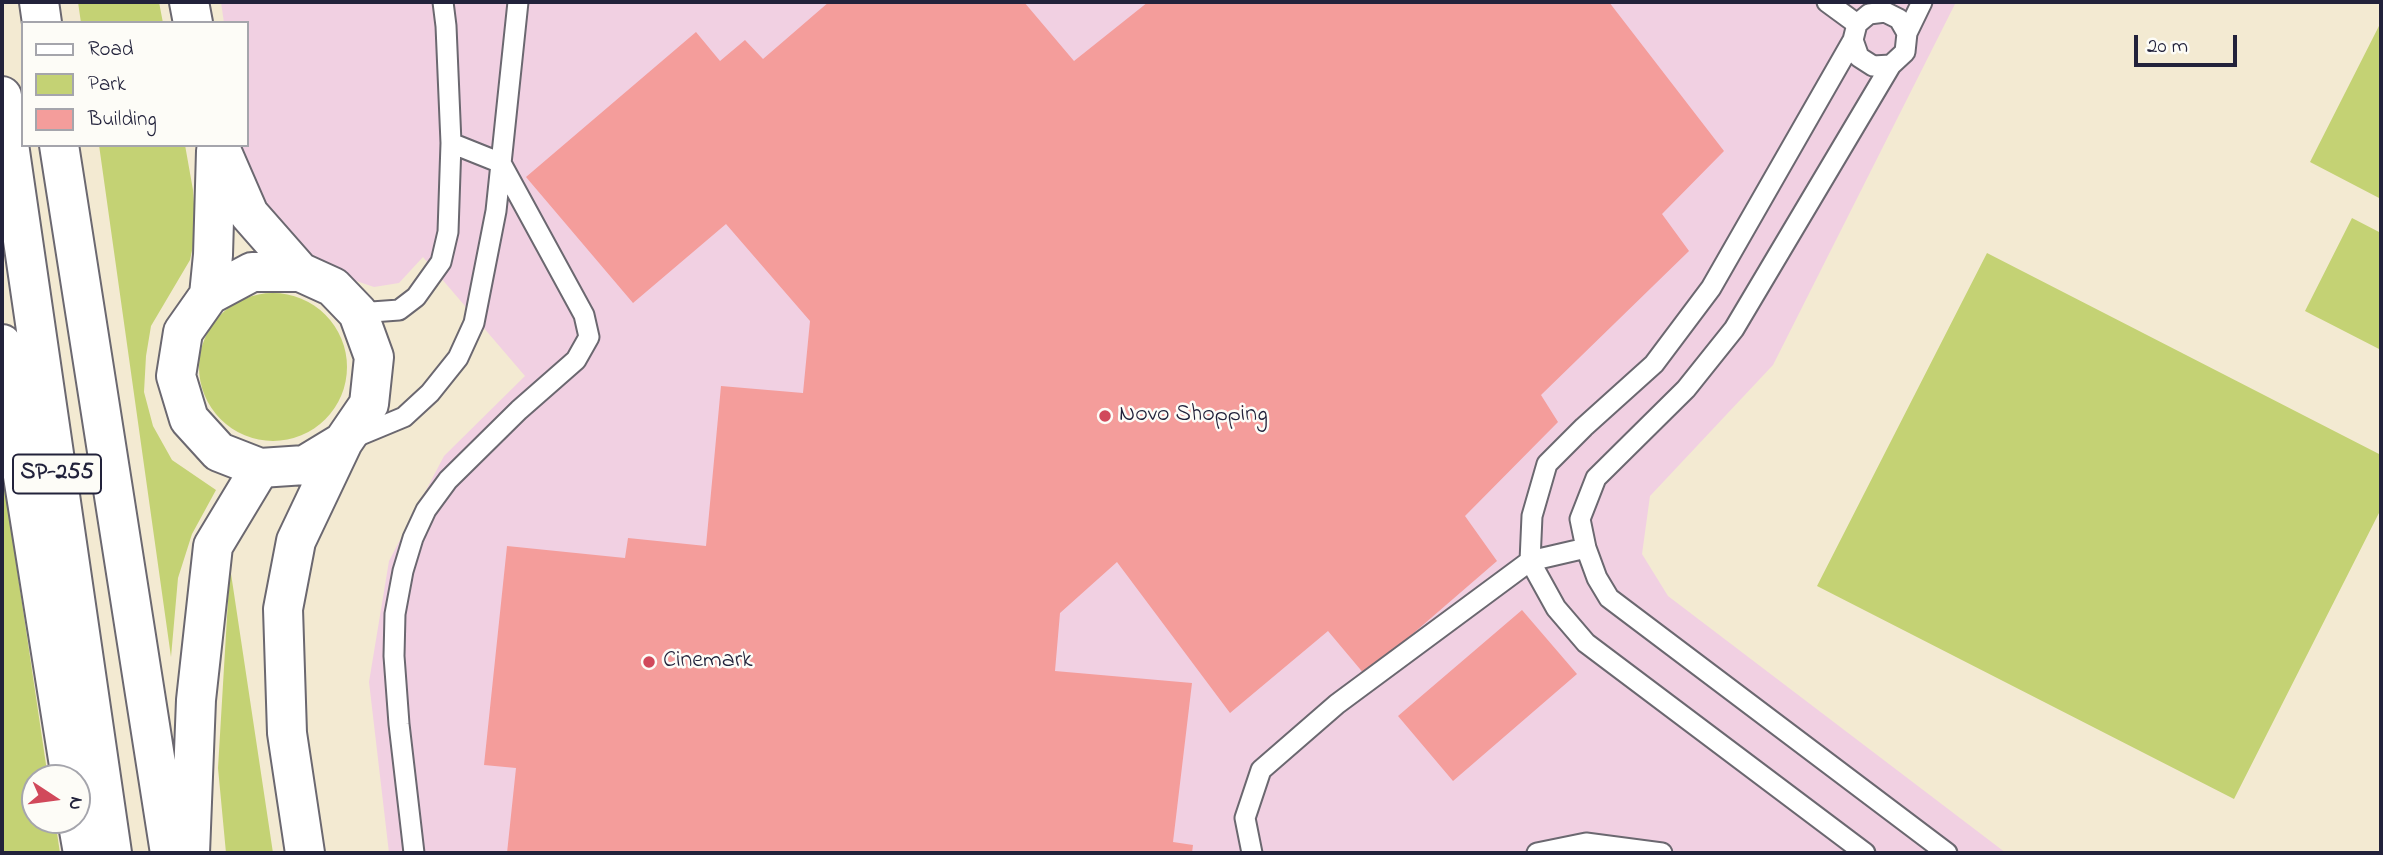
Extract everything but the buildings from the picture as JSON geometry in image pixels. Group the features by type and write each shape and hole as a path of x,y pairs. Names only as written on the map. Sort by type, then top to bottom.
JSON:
{"main road":[{"path":"38,2 41,21"},
{"path":"189,2 193,21"},
{"name":"SP-255","path":"2,96 112,853"},
{"name":"SP-255","path":"59,147 170,853"},
{"path":"209,295 217,147"},
{"path":"218,147 248,214 300,272 333,288 358,313 374,357 369,404 343,442 296,541 283,609 287,733 305,853"},
{"path":"300,272 252,272 209,295 183,332 176,376 189,419 219,452 260,468 304,465 343,442"},
{"path":"2,344 69,764"},
{"path":"190,853 196,700 213,546 260,468"},
{"path":"80,834 83,853"}],"lane":[{"path":"358,313 399,310 416,297 441,262 448,232 451,142 443,2"},
{"path":"343,442 404,417 430,393 458,358 474,323 496,211 519,2"},
{"path":"1827,2 1864,20"},
{"path":"1922,2 1907,33 1905,52 1891,65 1734,329 1686,389 1596,478 1580,519 1586,548 1597,578 1609,598 1947,853"},
{"path":"1865,853 1586,643 1556,608 1530,561 1532,516 1547,464 1654,363 1711,288 1864,20 1885,12 1899,19 1907,33"},
{"path":"1864,20 1859,57 1873,66 1891,65"},
{"path":"414,853 394,656 395,614 403,571 413,538 426,510 448,480 519,410 576,360 589,337 584,315 501,163 451,142"},
{"path":"1252,853 1245,818 1261,770 1337,704 1530,561 1586,548"},
{"path":"1537,853 1586,843 1662,853"}],"shaded area":[{"name":"Novo Shopping","path":"221,2 1956,2 1773,365 1650,496 1642,554 1668,596 2006,853 389,853 369,682 389,561 444,456 525,376 423,257 399,283 374,287 330,272 284,234 260,207 240,147 248,147 248,21 224,21"}],"green space":[{"path":"78,2 159,2 163,21 81,21"},
{"path":"2381,22 2381,199 2310,162"},
{"path":"99,147 185,147 193,190 196,232 190,260 151,326 144,392 153,426 172,460 216,490 192,534 178,578 171,657"},
{"path":"2352,218 2381,233 2381,350 2305,311"},
{"path":"1987,253 2381,455 2381,509 2234,799 1817,586"},
{"path":"273,293 301,299 325,315 341,339 347,367 341,395 325,419 301,435 273,441 245,435 221,419 205,395 199,367 205,339 221,315 245,299"},
{"path":"2,468 46,764 21,764 21,834 57,834 60,853 2,853"},
{"path":"230,567 273,853 226,853 218,768"}],"place":[{"name":"Novo Shopping","path":"1105,416"},
{"name":"Cinemark","path":"649,662"}]}
